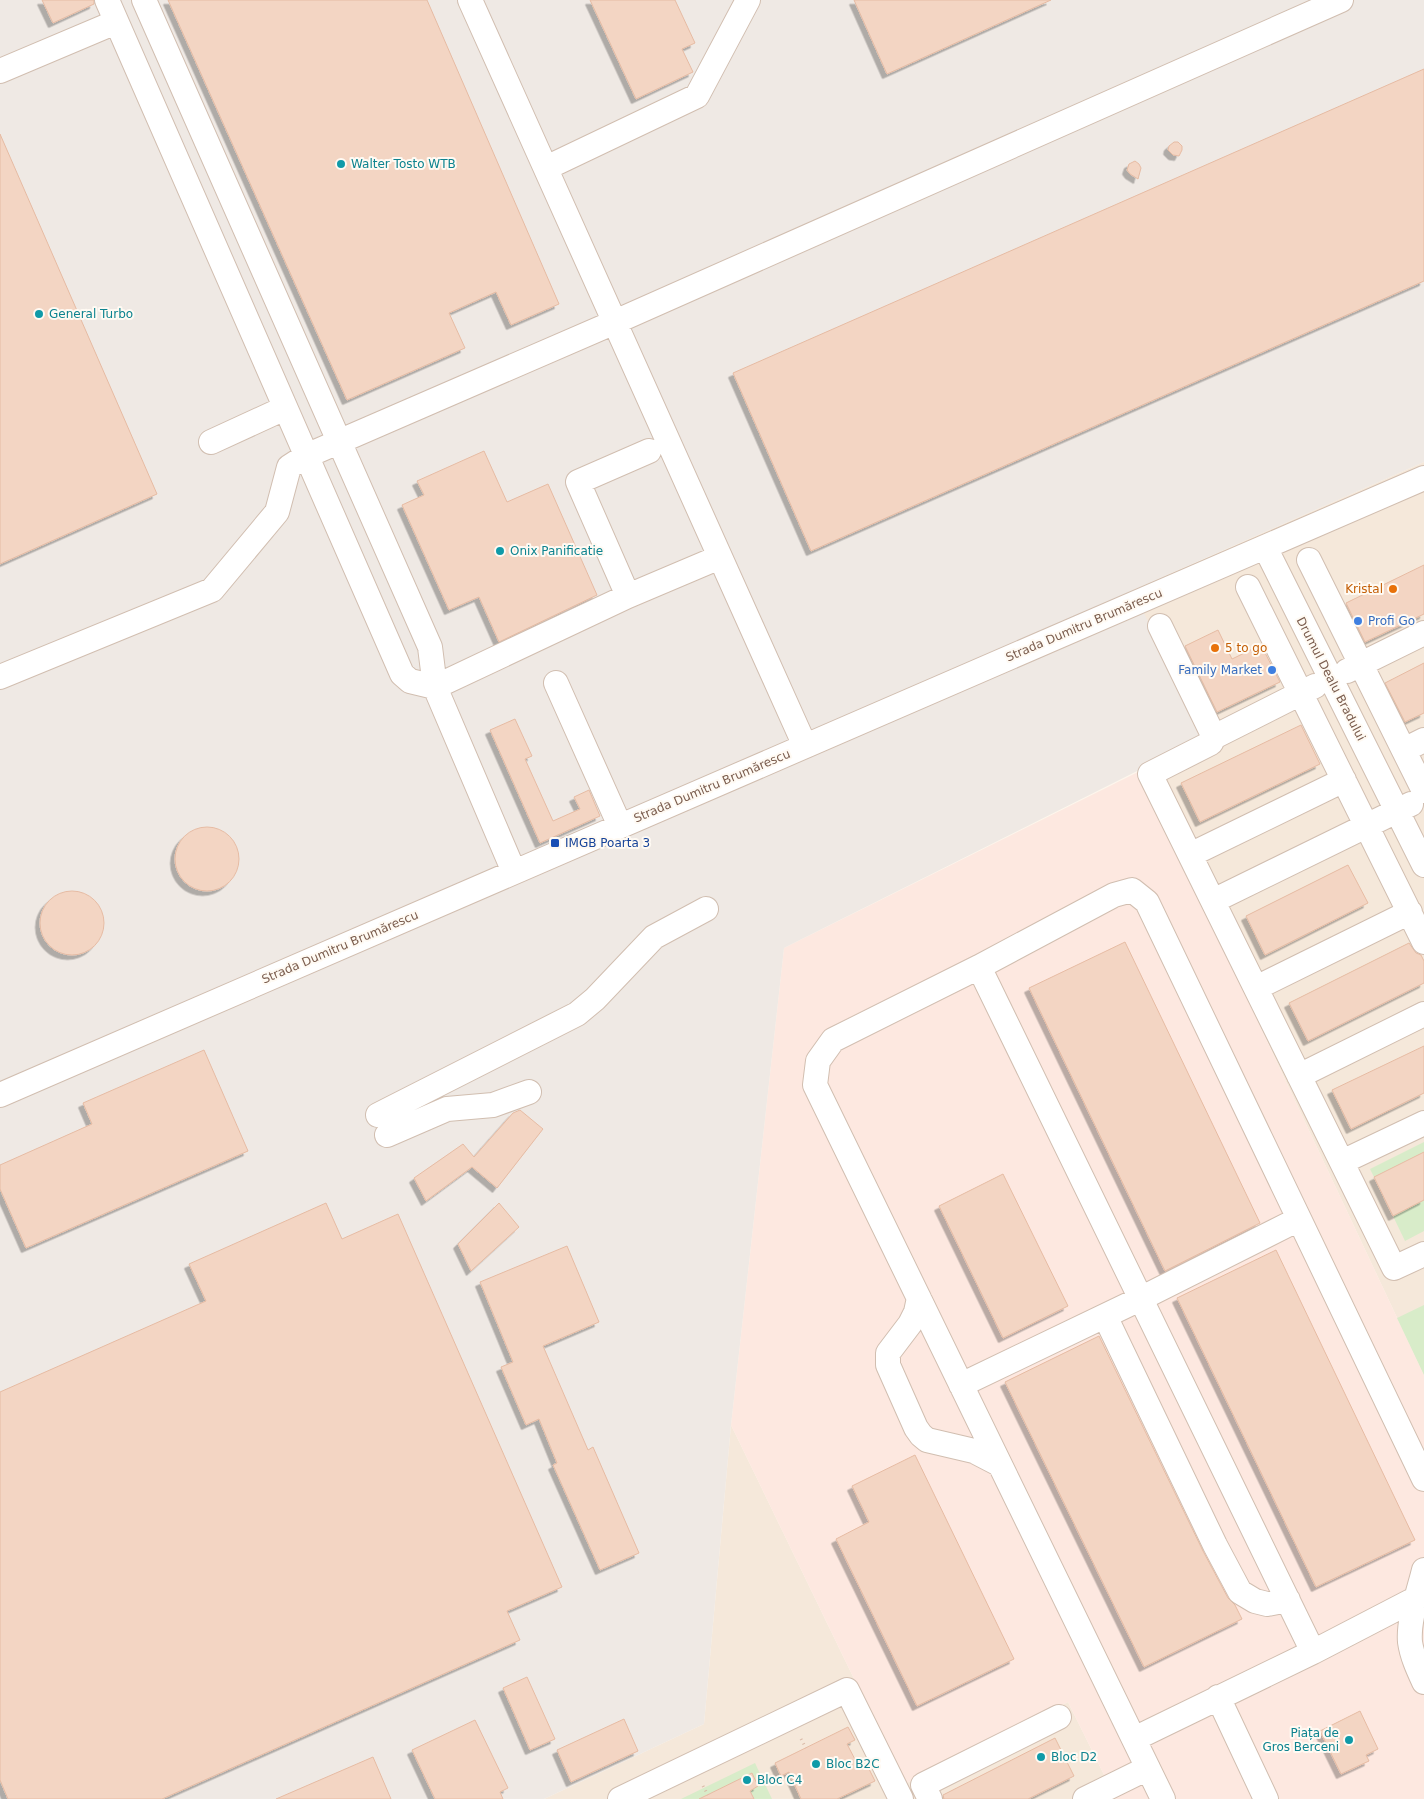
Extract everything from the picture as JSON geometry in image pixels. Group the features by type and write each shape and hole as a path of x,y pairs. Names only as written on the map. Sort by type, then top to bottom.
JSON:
{"street":[{"path":"107,0 402,674 410,681 435,687 628,596 720,556"},
{"path":"144,0 430,647 435,687 514,872"},
{"path":"470,0 805,746"},
{"path":"546,168 697,96 748,0"},
{"path":"0,677 212,590 277,512 289,467 306,456 615,322 1341,0"},
{"path":"0,71 116,22"},
{"path":"211,442 285,408"},
{"path":"628,596 578,482 649,451"},
{"name":"Strada Dumitru Brumărescu","path":"0,1094 1424,478"},
{"name":"Drumul Dealu Bradului","path":"1265,547 1424,866"},
{"path":"1309,560 1361,664 1414,745 1424,791"},
{"path":"1248,587 1424,942"},
{"path":"1160,626 1214,737"},
{"path":"1424,633 1214,737 1211,743 1150,774 1394,1268 1424,1254"},
{"path":"556,683 620,826"},
{"path":"1190,854 1344,780"},
{"path":"1213,901 1424,797"},
{"path":"1163,1799 815,1085 818,1061 832,1040 979,967 1114,895 1132,890 1147,902 1424,1479"},
{"path":"529,1092 493,1105 447,1109 382,1125 576,1014 595,999 654,938 706,909"},
{"path":"1256,988 1410,912"},
{"path":"979,967 1313,1652"},
{"path":"1299,1076 1424,1014"},
{"path":"1342,1162 1424,1122"},
{"path":"961,1385 1140,1299 1299,1219"},
{"path":"919,1298 914,1317 888,1353 887,1360 895,1384 916,1428 927,1440 974,1451 999,1464"},
{"path":"1105,1316 1215,1545 1240,1592 1254,1601 1267,1604 1288,1600"},
{"path":"1424,1570 1410,1628 1410,1642 1415,1663 1424,1682"},
{"path":"1134,1739 1313,1652 1417,1598"},
{"path":"620,1799 847,1690 901,1799"},
{"path":"1218,1697 1266,1799"},
{"path":"930,1799 923,1785 1060,1717"},
{"path":"1085,1799 1148,1768"}],"path":[{"path":"801,1739 806,1748"},
{"path":"703,1786 708,1795"}],"shaded area":[{"path":"0,0 1424,0 1424,462 1133,590 1203,738 784,948 731,1425 704,1724 544,1799 0,1799"},
{"path":"1424,462 1424,1375 1140,771 1133,590"},
{"name":"Piața de Gros Berceni","path":"1140,771 1424,1375 1424,1799 1116,1799 1068,1702 905,1784 731,1425 784,948"},
{"path":"731,1425 905,1784 1068,1702 1116,1799 544,1799 704,1724"}],"green space":[{"path":"1424,1142 1424,1152 1374,1177 1370,1169"},
{"path":"1424,1200 1424,1231 1405,1241 1393,1216"},
{"path":"1424,1305 1424,1375 1397,1318"},
{"path":"755,1763 772,1799 754,1799 750,1791 758,1786 752,1773 699,1799 681,1799"}],"building":[{"path":"42,0 94,0 94,4 53,23"},
{"name":"Walter Tosto WTB","path":"168,0 427,0 559,304 511,325 496,292 449,313 465,348 347,400"},
{"path":"590,0 675,0 695,43 682,49 693,72 636,99"},
{"path":"854,0 1051,0 887,74"},
{"path":"1424,69 1424,281 811,551 733,373"},
{"name":"General Turbo","path":"0,134 157,494 0,564"},
{"path":"1174,142 1178,142 1182,146 1179,156 1173,155 1168,150 1169,146"},
{"path":"1135,161 1141,168 1138,179 1127,170 1129,164"},
{"name":"Onix Panificatie","path":"484,451 507,502 548,484 597,595 499,642 479,597 449,610 402,505 424,495 417,481"},
{"path":"1424,565 1424,614 1365,642 1346,603"},
{"path":"1218,630 1232,659 1261,645 1280,682 1217,712 1185,646"},
{"path":"1424,663 1424,713 1405,722 1385,683"},
{"path":"515,719 532,756 525,759 553,821 580,809 574,797 589,790 600,816 540,843 490,730"},
{"path":"1301,725 1320,764 1200,822 1181,783"},
{"path":"207,827 219,829 230,836 237,847 239,859 237,871 230,882 219,889 207,891 195,889 184,882 177,871 175,859 177,847 184,836 195,829"},
{"path":"1348,865 1368,903 1265,955 1246,916"},
{"path":"72,891 84,893 95,900 102,911 104,923 102,935 95,946 84,953 72,955 60,953 49,946 42,935 40,923 42,911 49,900 60,893"},
{"path":"1125,942 1260,1223 1165,1271 1029,988"},
{"path":"1409,943 1416,953 1421,955 1424,961 1424,983 1308,1041 1289,1003"},
{"path":"1424,1046 1424,1093 1351,1129 1332,1090"},
{"path":"204,1050 248,1151 26,1248 0,1189 0,1165 92,1124 83,1103"},
{"path":"520,1110 543,1129 497,1188 472,1167 426,1201 414,1178 463,1144 474,1157 513,1113"},
{"path":"1424,1152 1424,1200 1393,1216 1374,1177"},
{"path":"1003,1174 1068,1306 1003,1338 939,1206"},
{"path":"326,1203 342,1239 398,1214 562,1587 507,1611 520,1640 162,1799 8,1799 0,1780 0,1392 206,1301 189,1264"},
{"path":"499,1203 519,1227 471,1271 458,1244"},
{"path":"567,1246 599,1322 543,1346 588,1450 593,1447 639,1553 600,1570 553,1465 557,1463 539,1419 526,1425 501,1367 513,1362 480,1282"},
{"path":"1276,1250 1415,1540 1316,1587 1177,1298"},
{"path":"1099,1336 1203,1551 1228,1598 1235,1605 1242,1619 1144,1667 1005,1382"},
{"path":"915,1455 1014,1659 917,1706 836,1539 869,1522 852,1486"},
{"path":"527,1677 555,1739 530,1750 503,1688"},
{"name":"Piața de Gros Berceni","path":"1360,1711 1378,1749 1366,1755 1369,1761 1341,1774 1320,1731"},
{"path":"624,1719 638,1751 571,1782 557,1750"},
{"path":"475,1720 508,1788 500,1792 503,1799 435,1799 412,1750"},
{"name":"Bloc B2C","path":"848,1727 855,1740 847,1744 860,1769 867,1765 875,1781 837,1799 801,1799 789,1772 781,1776 775,1763"},
{"name":"Bloc D2","path":"1055,1738 1074,1776 1028,1799 944,1799 943,1795"},
{"path":"373,1757 391,1799 276,1799"},
{"name":"Bloc C4","path":"752,1773 758,1786 750,1791 754,1799 699,1799"}],"place":[{"name":"Walter Tosto WTB","path":"341,164"},
{"name":"General Turbo","path":"39,314"},
{"name":"Onix Panificatie","path":"500,551"},
{"name":"Kristal","path":"1393,589"},
{"name":"Profi Go","path":"1358,621"},
{"name":"5 to go","path":"1215,648"},
{"name":"Family Market","path":"1272,670"},
{"name":"IMGB Poarta 3","path":"555,843"},
{"name":"Piața de Gros Berceni","path":"1349,1740"},
{"name":"Bloc D2","path":"1041,1757"},
{"name":"Bloc B2C","path":"816,1764"},
{"name":"Bloc C4","path":"747,1780"}]}
